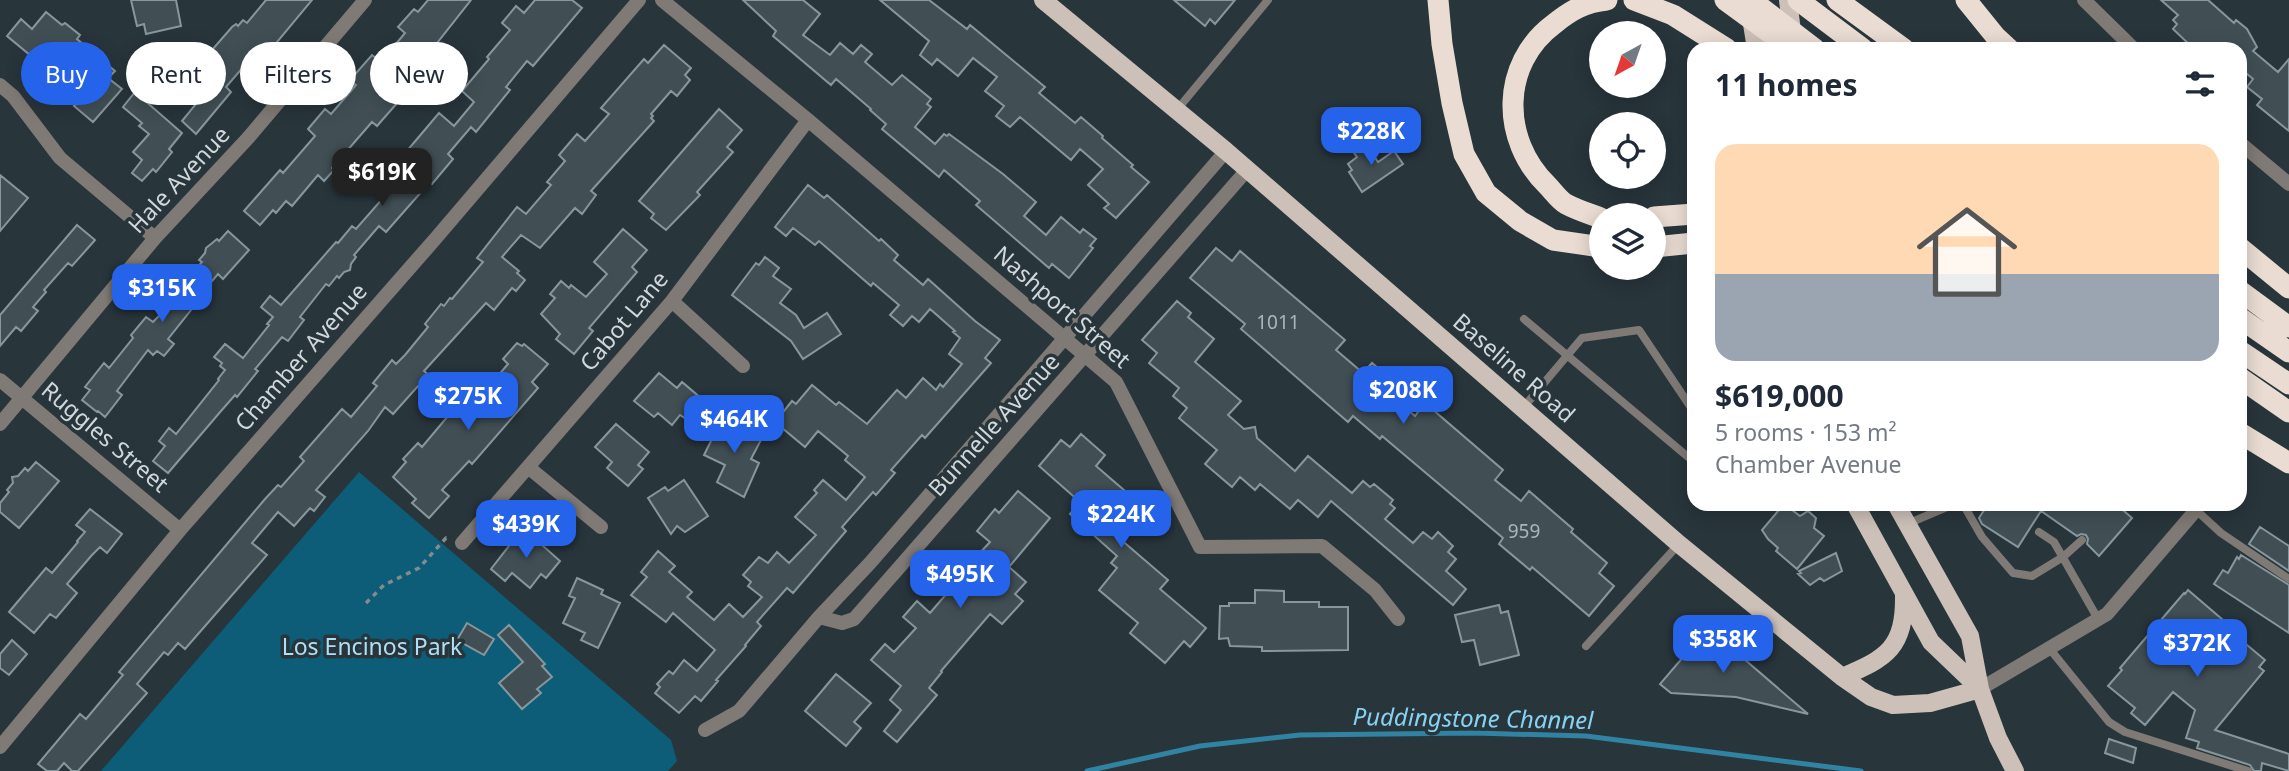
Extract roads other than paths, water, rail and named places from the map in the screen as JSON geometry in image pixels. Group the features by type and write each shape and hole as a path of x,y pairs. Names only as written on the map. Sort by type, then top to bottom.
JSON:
{"highway":[{"path":"1438,0 1442,44 1464,154 1486,192 1520,221 1553,240 1589,245"},
{"path":"1589,213 1565,204 1537,176 1521,152 1512,119 1515,82 1529,50 1544,31 1575,8 1607,0"},
{"path":"1634,0 1673,15 1717,42"},
{"path":"1797,0 1853,42"},
{"path":"1837,0 1894,42"},
{"path":"1966,0 2001,42"},
{"path":"1739,1 1785,42"},
{"path":"1739,1 1804,42"},
{"path":"1666,216 1687,215"},
{"path":"1666,246 1687,244"},
{"path":"2247,254 2289,288"},
{"path":"2247,296 2289,327"},
{"path":"2247,323 2289,352"},
{"path":"2247,356 2289,384"},
{"path":"2247,383 2289,412"},
{"path":"2247,437 2289,463"}],"main road":[{"name":"Baseline Road","path":"1043,0 1226,151 1679,544 1842,677 1871,696 1893,705 1930,703 1980,690"},
{"path":"1788,0 1792,42"},
{"path":"1739,1 1754,42"},
{"path":"1859,511 1931,642 1980,690"},
{"path":"1900,511 1969,636 1980,690 1998,738 2015,771"},
{"path":"1842,677 1876,663 1888,651 1898,635 1904,615 1903,590"}],"street":[{"name":"Hale Avenue","path":"0,424 155,238 248,138 365,0"},
{"name":"Chamber Avenue","path":"0,747 180,530 436,238 639,0"},
{"name":"Nashport Street","path":"662,0 808,120 1116,382 1200,547 1322,546 1376,590 1398,619"},
{"path":"2084,0 2127,42"},
{"path":"0,85 13,96 60,158 155,238"},
{"name":"Cabot Lane","path":"461,543 672,302 808,120"},
{"path":"2247,149 2289,184"},
{"name":"Bunnelle Avenue","path":"705,730 738,711 1226,151"},
{"name":"Bunnelle Avenue","path":"818,617 842,622 854,619 1247,170"},
{"path":"672,302 743,366"},
{"name":"Ruggles Street","path":"0,380 180,530"},
{"path":"528,467 601,527"},
{"path":"1980,690 2106,614 2195,511"}],"lane":[{"path":"1176,111 1268,0"},
{"path":"1524,319 1687,456"},
{"path":"1522,408 1582,338 1639,330 1687,402"},
{"path":"1908,524 1938,511"},
{"path":"1967,511 1982,537 2013,573 2032,576 2063,557 2082,540"},
{"path":"2197,511 2221,533 2289,579"},
{"path":"2039,533 2054,542 2098,619"},
{"path":"1586,646 1679,544"},
{"path":"2049,648 2109,723 2124,732 2248,771"}],"waterway":[{"name":"Puddingstone Channel","path":"1087,771 1200,746 1300,735 1475,733 1586,736 1861,771"}],"park label":[{"name":"Los Encinos Park","path":"372,647"}]}
